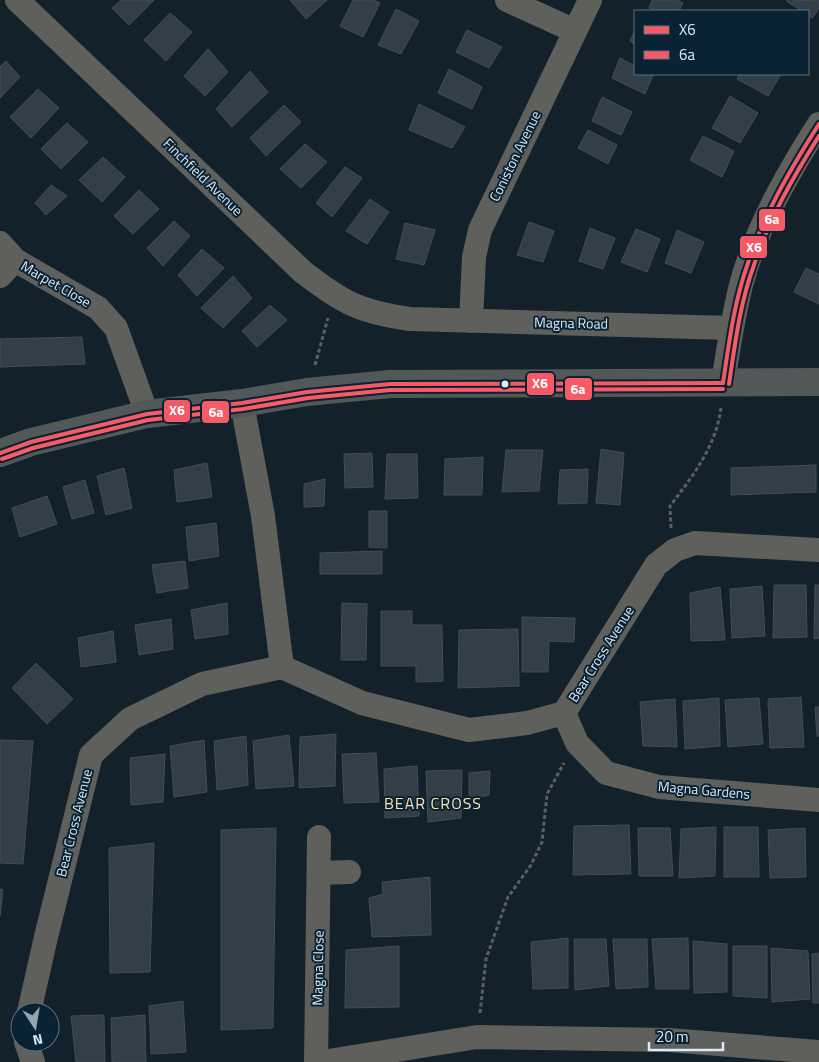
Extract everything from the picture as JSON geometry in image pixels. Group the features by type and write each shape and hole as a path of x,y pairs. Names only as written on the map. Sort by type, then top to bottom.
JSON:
{"main road":[{"path":"0,453 31,442 147,414 242,403 307,392 390,384 819,382"}],"street":[{"name":"Finchfield Avenue","path":"17,0 304,272 334,296 356,307 379,314 410,319"},
{"path":"507,0 575,31"},
{"name":"Coniston Avenue","path":"471,320 474,257 480,230 590,0"},
{"path":"723,383 731,328 741,284 752,251 778,196 815,139"},
{"name":"Marpet Close","path":"5,260 98,308 116,328 126,350 147,414"},
{"name":"Magna Road","path":"410,319 731,328"},
{"path":"242,403 262,516 282,667"},
{"name":"Bear Cross Avenue","path":"32,1002 46,937 92,755 130,719 202,684 282,667 362,703 469,730 527,723 564,713 656,565 675,550 695,543 819,550"},
{"name":"Magna Gardens","path":"564,713 577,743 606,773 659,787 819,800"},
{"name":"Magna Close","path":"316,1062 319,837"},
{"path":"319,873 349,872"},
{"path":"322,1062 477,1036 668,1040 819,1052"}],"path":[{"path":"307,392 334,296"},
{"path":"675,550 670,523 670,506 696,473 718,430 723,383"},
{"path":"477,1036 486,959 508,897 531,865 542,842 547,794 577,743"}],"building":[{"path":"121,0 154,0 129,25 112,8"},
{"path":"290,0 327,0 306,19"},
{"path":"353,0 373,0 380,3 363,37 340,26"},
{"path":"652,0 677,0 683,3 680,10 655,10 649,8"},
{"path":"819,0 819,8 812,18 809,16 809,10 800,10 786,1"},
{"path":"396,9 419,21 401,54 378,45"},
{"path":"170,13 192,32 166,61 144,40"},
{"path":"467,30 502,47 489,68 456,52"},
{"path":"634,32 634,43 630,41"},
{"path":"208,49 228,72 205,96 184,76"},
{"path":"620,58 634,65 634,75 653,75 645,94 612,78"},
{"path":"6,61 20,77 0,98 0,67"},
{"path":"449,69 482,87 472,109 438,93"},
{"path":"250,71 268,92 232,127 216,109"},
{"path":"739,75 780,75 768,96 737,79"},
{"path":"38,89 59,108 31,138 10,117"},
{"path":"730,96 758,113 740,143 712,128"},
{"path":"602,97 632,112 621,135 592,121"},
{"path":"419,104 465,127 452,148 409,130"},
{"path":"284,105 301,122 266,156 250,138"},
{"path":"67,123 88,142 61,169 41,149"},
{"path":"588,130 617,145 608,164 578,148"},
{"path":"703,136 734,151 722,177 690,160"},
{"path":"305,144 327,162 301,188 280,169"},
{"path":"103,157 125,177 102,202 79,180"},
{"path":"345,167 362,178 332,217 316,203"},
{"path":"51,185 67,196 46,215 35,203"},
{"path":"139,190 159,209 133,234 114,216"},
{"path":"370,199 389,212 367,244 346,231"},
{"path":"174,221 190,236 163,266 147,248"},
{"path":"529,222 554,231 543,262 517,255"},
{"path":"405,223 435,230 424,265 396,259"},
{"path":"590,228 615,238 603,269 579,261"},
{"path":"636,229 660,239 647,272 621,262"},
{"path":"677,230 704,242 691,273 665,263"},
{"path":"202,249 224,268 197,296 178,275"},
{"path":"806,268 819,274 819,304 794,292"},
{"path":"233,276 252,298 223,328 201,308"},
{"path":"270,305 287,320 257,347 242,331"},
{"path":"82,337 85,364 0,367 0,339"},
{"path":"601,449 624,453 620,505 596,503"},
{"path":"506,450 543,450 539,491 502,492"},
{"path":"372,453 373,487 345,488 344,454"},
{"path":"387,454 417,454 418,498 385,499"},
{"path":"483,457 482,495 444,495 445,459"},
{"path":"207,463 212,497 177,502 174,470"},
{"path":"816,465 816,492 731,495 731,468"},
{"path":"124,468 132,508 106,515 97,476"},
{"path":"588,469 587,503 558,504 560,470"},
{"path":"325,479 324,506 304,507 304,484"},
{"path":"85,480 94,513 72,519 63,487"},
{"path":"47,496 57,524 20,537 12,508"},
{"path":"369,511 387,511 387,548 369,547"},
{"path":"216,523 219,556 189,561 186,527"},
{"path":"382,551 382,574 320,574 320,553"},
{"path":"185,561 188,588 157,593 152,565"},
{"path":"774,585 806,585 807,637 773,638"},
{"path":"815,585 819,585 819,638 814,639"},
{"path":"762,586 765,636 732,638 730,589"},
{"path":"720,587 725,640 691,641 690,593"},
{"path":"227,603 228,634 195,639 191,610"},
{"path":"342,603 367,604 366,660 341,660"},
{"path":"381,611 412,611 412,625 442,625 443,681 416,682 416,666 381,666"},
{"path":"522,617 575,618 574,642 549,641 548,672 522,672"},
{"path":"171,619 173,649 139,655 135,625"},
{"path":"518,629 519,686 458,688 459,630"},
{"path":"113,631 116,662 81,667 78,638"},
{"path":"36,663 73,699 47,724 12,688"},
{"path":"801,697 804,747 770,748 768,699"},
{"path":"719,698 720,746 685,749 683,701"},
{"path":"759,698 763,744 728,747 725,700"},
{"path":"675,699 677,747 643,746 640,702"},
{"path":"815,707 819,707 819,736 817,736"},
{"path":"336,734 335,786 299,788 300,737"},
{"path":"289,735 294,786 256,789 253,741"},
{"path":"246,736 248,785 217,790 214,741"},
{"path":"0,740 33,741 23,864 0,863"},
{"path":"204,740 207,792 174,797 170,746"},
{"path":"376,753 379,802 344,803 342,754"},
{"path":"165,754 163,802 131,805 130,758"},
{"path":"417,766 419,816 385,818 384,769"},
{"path":"462,770 461,818 428,822 426,771"},
{"path":"490,771 489,795 469,800 469,773"},
{"path":"629,825 631,874 573,875 574,826"},
{"path":"716,827 715,876 679,878 681,829"},
{"path":"724,827 758,827 759,877 724,877"},
{"path":"276,828 273,1028 221,1030 221,830"},
{"path":"638,828 670,828 673,876 639,876"},
{"path":"805,828 806,877 770,878 768,830"},
{"path":"154,843 150,972 110,973 109,848"},
{"path":"430,877 431,935 372,937 369,898 383,894 382,882"},
{"path":"0,889 3,890 0,916"},
{"path":"568,938 568,988 533,989 531,942"},
{"path":"688,938 689,989 656,989 652,939"},
{"path":"574,939 606,939 609,986 575,990"},
{"path":"613,939 647,939 648,987 616,989"},
{"path":"693,941 727,944 727,992 694,993"},
{"path":"399,946 399,1007 345,1008 346,950"},
{"path":"733,946 767,946 767,998 733,996"},
{"path":"771,948 808,951 810,999 772,1002"},
{"path":"819,953 819,1003 813,1003 812,954"},
{"path":"183,1001 186,1052 151,1054 149,1006"},
{"path":"104,1015 105,1062 76,1062 71,1016"},
{"path":"145,1015 146,1062 112,1062 111,1018"}],"transit line":[{"name":"X6","path":"723,383 736,308 743,278 754,245 779,192 819,124"},
{"name":"6a","path":"729,384 742,309 749,279 760,248 782,199 819,136"},
{"name":"X6","path":"0,453 31,442 147,414 242,403 307,392 390,384 723,383"},
{"name":"6a","path":"2,459 33,448 148,420 243,409 308,398 390,390 723,389"}],"district":[{"name":"BEAR CROSS","path":"433,803"}]}
